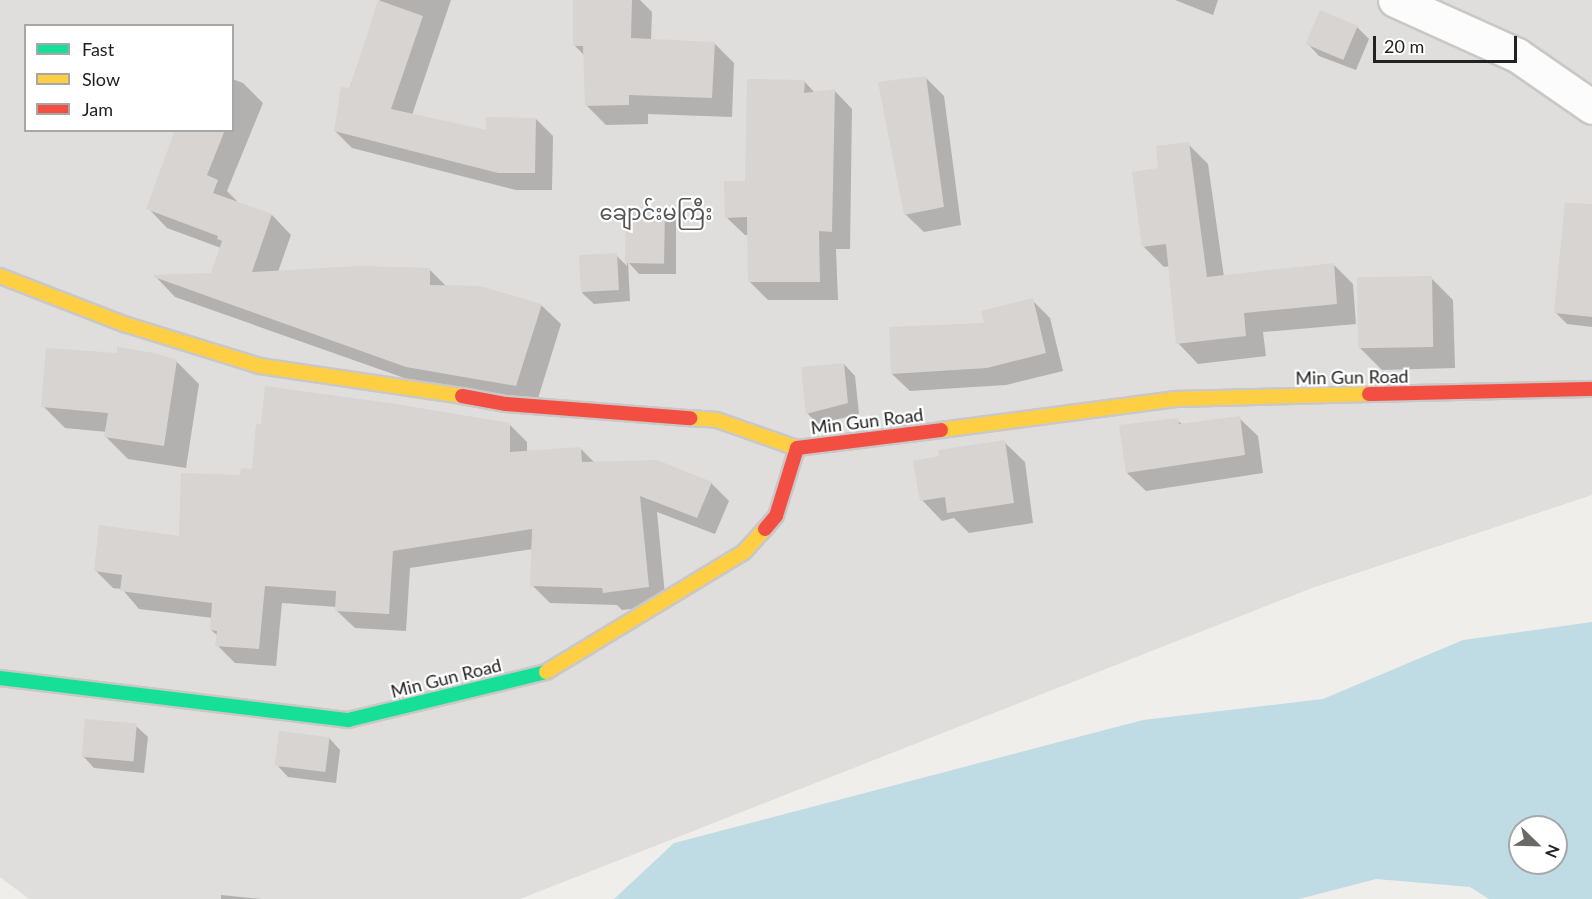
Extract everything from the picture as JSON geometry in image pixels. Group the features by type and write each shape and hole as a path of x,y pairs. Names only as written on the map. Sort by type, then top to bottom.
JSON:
{"street":[{"path":"1395,0 1517,55 1592,107"},
{"path":"0,276 124,324 260,366 399,385 506,404 717,420 797,448"},
{"name":"Min Gun Road","path":"0,678 348,720 552,670 744,552 776,516 797,448 1178,399 1592,389"}],"shaded area":[{"path":"0,0 1592,0 1592,495 1312,588 520,899 29,899 0,877"}],"water":[{"path":"1592,622 1592,899 1489,899 1470,887 1376,879 1299,899 614,899 674,843 1143,720 1323,699 1463,640"}],"building":[{"path":"378,0 423,16 391,109 486,130 486,117 536,118 535,173 498,173 334,131 341,87 350,88"},
{"path":"573,0 632,0 631,38 715,42 712,98 629,95 629,105 585,106 583,46 573,46"},
{"path":"1320,10 1358,26 1343,60 1306,44"},
{"path":"926,76 944,207 904,215 878,82"},
{"path":"747,79 805,80 804,93 835,89 832,232 819,231 820,282 748,282 747,217 725,218 724,181 745,181"},
{"path":"174,132 224,132 207,175 218,180 213,193 272,214 252,272 358,266 430,268 430,285 480,286 542,304 516,386 406,367 154,277 154,275 211,273 222,241 217,239 218,236 146,209"},
{"path":"1189,142 1207,277 1334,263 1337,304 1244,313 1246,336 1176,344 1166,244 1142,247 1132,172 1158,168 1156,146"},
{"path":"1565,203 1592,204 1592,317 1554,313"},
{"path":"626,207 665,208 664,264 625,263"},
{"path":"617,253 619,290 581,292 579,255"},
{"path":"1432,276 1433,347 1358,348 1357,277"},
{"path":"1033,298 1046,353 987,368 891,374 889,327 984,323 981,311"},
{"path":"117,347 154,353 177,360 164,446 104,437 108,413 41,407 46,348 117,353"},
{"path":"844,363 848,403 806,414 801,367"},
{"path":"265,386 510,423 510,452 581,447 582,462 657,460 712,482 697,518 640,496 649,587 603,593 602,588 530,586 532,529 393,551 389,614 335,611 336,591 265,586 259,649 215,646 217,631 210,630 212,603 120,591 122,575 94,571 99,525 179,536 181,473 240,475 241,468 252,469 256,424 261,424"},
{"path":"1240,416 1245,455 1126,473 1119,425 1178,418 1179,424"},
{"path":"1005,440 1014,503 947,513 945,497 920,501 913,461 939,456 938,450"},
{"path":"85,719 137,724 133,761 82,757"},
{"path":"279,731 330,737 325,772 275,766"}],"traffic: fast":[{"path":"0,678 348,720 546,672"}],"traffic: slow":[{"path":"0,276 124,324 260,366 462,396"},
{"path":"941,430 1178,399 1369,394"},
{"path":"690,418 717,420 797,448"},
{"path":"546,672 744,552 765,529"}],"traffic: jam":[{"path":"1369,394 1592,389"},
{"path":"462,396 506,404 690,418"},
{"path":"765,529 776,516 797,448 941,430"}],"district":[{"name":"ချောင်းမကြီး","path":"656,212"}]}
